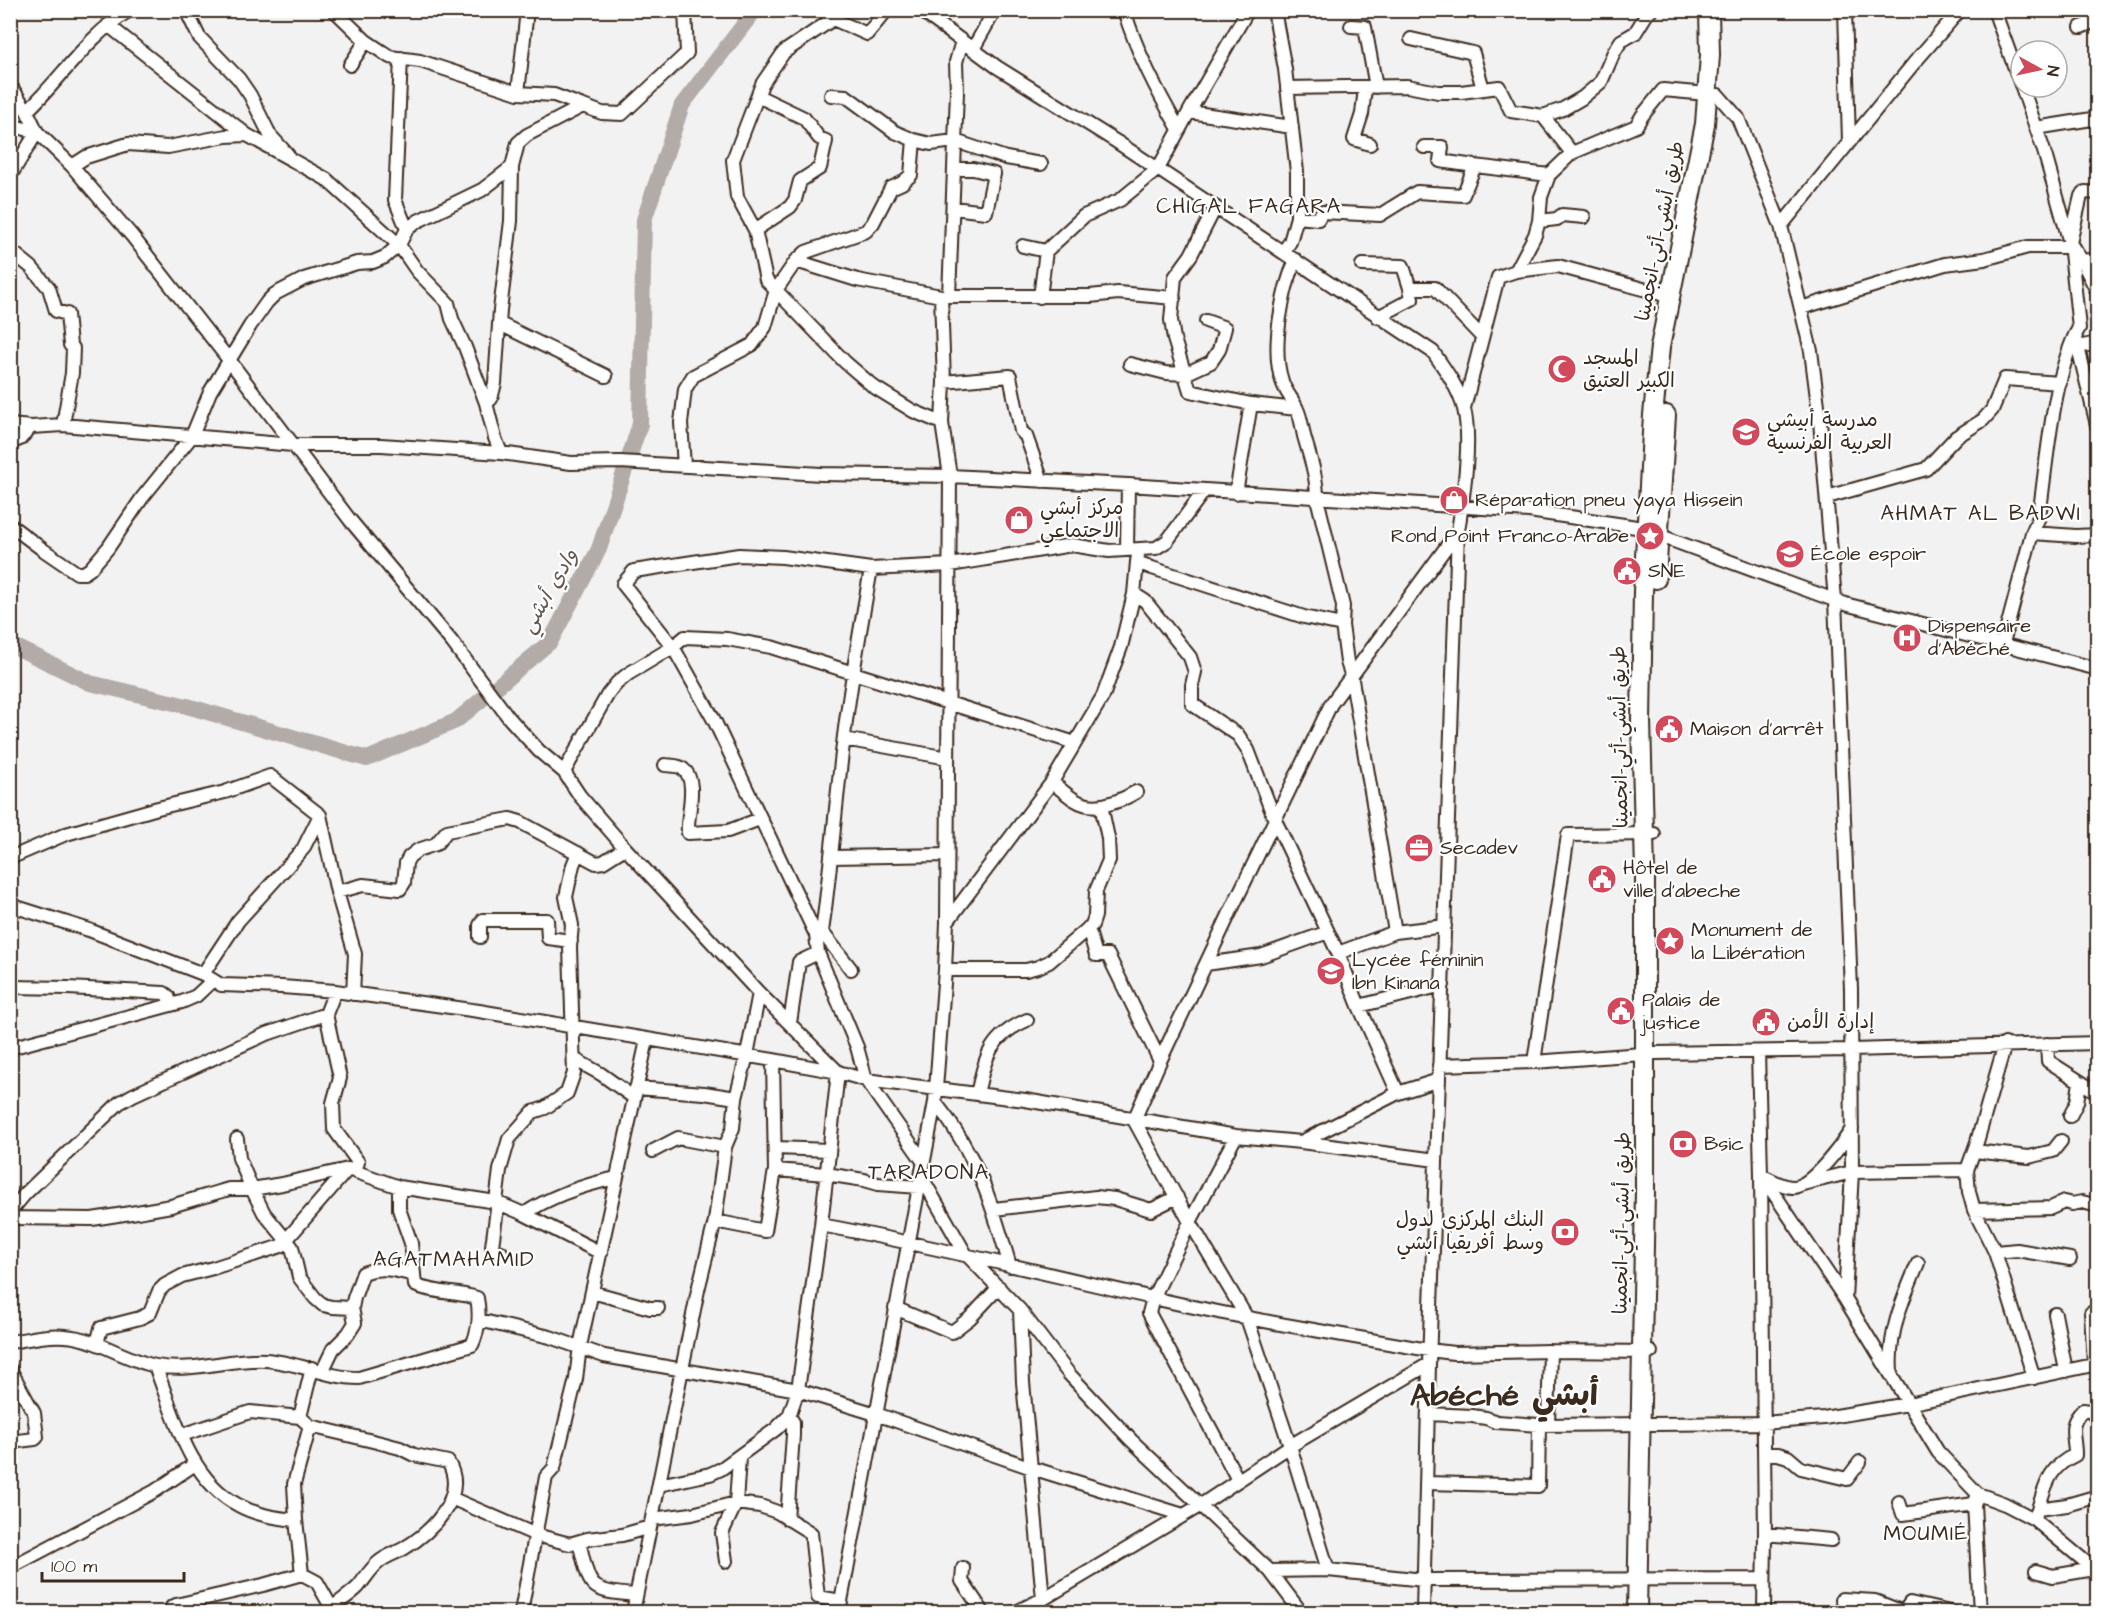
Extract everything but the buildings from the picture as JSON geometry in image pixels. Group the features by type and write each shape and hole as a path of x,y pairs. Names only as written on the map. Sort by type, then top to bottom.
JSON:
{"highway":[{"name":"طريق أبشي-أتي-انجمينا","path":"1653,533 1653,415 1660,347 1713,94 1710,10"},
{"path":"1637,1612 1642,1580 1650,1192 1650,871 1646,721 1653,635 1653,533 1672,348 1716,125 1713,94 1721,10"},
{"path":"1642,1580 1647,1612"}],"street":[{"path":"27,111 44,95 85,47 108,25 130,10"},
{"path":"186,10 199,37 239,79 250,95 270,135 295,163"},
{"path":"334,10 366,41 390,57 420,61 518,93 554,95 602,113 622,114 687,53 685,10"},
{"path":"518,93 527,10"},
{"path":"887,10 867,34 833,19 784,52 762,84 733,160 737,197 755,230 766,280 845,362 874,387 913,411 942,423"},
{"path":"920,10 997,67 1296,260 1433,352 1450,377 1464,408 1468,434 1458,531 1429,1350 1424,1612"},
{"path":"451,1498 536,1535 570,1544 587,1539 622,1535 651,1522 736,1503 760,1506 777,1512 811,1533 818,1597 840,1607 935,1102 947,922 950,476 942,423 945,296 952,208 957,92 956,62 995,10"},
{"path":"1124,10 1133,40 1179,129"},
{"path":"1040,297 1046,251 1084,216 1120,200 1158,170 1248,10"},
{"path":"1274,10 1287,88 1297,171 1297,217 1290,242 1283,252"},
{"path":"1287,88 1407,86 1438,92 1461,92 1499,87 1511,111 1543,116 1563,109 1594,89 1601,81 1614,52 1622,41 1635,33 1648,12 1652,10"},
{"path":"1845,10 1849,141"},
{"path":"1781,226 1849,141 1960,10"},
{"path":"1994,10 2009,52"},
{"path":"2081,27 2097,20"},
{"path":"108,25 247,135 326,179 399,245 417,271 448,303 452,319 486,404 501,453"},
{"path":"1351,26 1365,27 1371,88 1354,139 1370,144"},
{"path":"1411,39 1473,53 1483,89"},
{"path":"350,65 366,41"},
{"path":"401,58 395,200 407,229"},
{"path":"10,85 37,132 72,166 132,236 350,520 452,642 509,717 539,751 564,772 580,796 625,848 759,993 837,1072 821,1226 798,1390 789,1416 739,1458 710,1474 659,1485"},
{"path":"1516,270 1535,235 1541,197 1549,175 1572,153 1636,126 1663,90 1713,94 1738,118 1781,226 1801,308 1811,351 1827,497 1835,600 1852,1050 1852,1172 1845,1299"},
{"path":"831,95 846,96 895,132 914,140 931,144 955,141 1006,158 1041,164"},
{"path":"755,230 790,207 795,200 801,181 820,168 826,141 819,138 804,118 758,96"},
{"path":"2026,99 2070,243 2079,328 2077,341 2097,429"},
{"path":"486,404 495,383 511,221 512,167 518,143 527,135 583,105"},
{"path":"1189,112 1292,127"},
{"path":"1543,116 1572,153"},
{"path":"2036,128 2097,118"},
{"path":"10,125 37,132"},
{"path":"11,173 37,132"},
{"path":"72,166 86,157 128,144 168,147 226,136 247,135"},
{"path":"684,466 681,423 685,389 693,376 752,345 765,327 776,290 796,261 806,252 866,231 873,223 891,188 902,183 911,175 914,140"},
{"path":"1424,147 1442,147 1440,161 1549,175"},
{"path":"1297,217 1318,219 1322,212 1380,215 1417,192 1463,195 1475,166"},
{"path":"10,525 77,573 84,573 108,548 142,498 192,436 210,392 267,302 275,294 304,279 385,257 399,245 407,229 418,221 482,189 512,167"},
{"path":"952,208 986,212 994,174 974,169 954,169"},
{"path":"1801,308 1945,264 1984,259 2028,248 2064,247 2070,243 2083,193 2097,193"},
{"path":"1215,208 1191,255 1175,277 1171,320 1190,391 1251,404 1297,409"},
{"path":"1539,221 1557,219 1562,215 1584,217"},
{"path":"2070,243 2082,261 2097,293"},
{"path":"1023,246 1046,251"},
{"path":"10,250 31,267 49,288 56,312 67,314 70,345 73,348 72,373 63,425"},
{"path":"2082,261 2097,259"},
{"path":"1296,260 1280,309 1278,357 1282,382 1288,397 1297,409 1317,483 1317,498 1343,606 1342,625 1347,666 1351,674 1395,932"},
{"path":"796,261 857,280 945,296 1040,297 1118,293 1174,298"},
{"path":"1362,265 1403,266 1410,288 1412,299 1378,316"},
{"path":"1464,408 1498,277 1516,270 1558,266 1669,296"},
{"path":"1410,288 1435,288 1458,315 1482,337"},
{"path":"1130,364 1166,373 1185,374 1211,362 1219,350 1225,328 1206,321"},
{"path":"500,324 606,376"},
{"path":"2077,341 2097,343"},
{"path":"2003,643 2032,533 2039,517 2060,383 2067,354 2077,341"},
{"path":"944,382 1010,376 1022,431 1026,436 1042,481"},
{"path":"1827,497 1926,469 1956,437 1983,420 1992,410 2005,379 2060,383"},
{"path":"1236,493 1251,404"},
{"path":"10,425 31,427 63,425 293,445 381,445 501,453 571,463 620,462 821,474 950,476 1529,511 1624,525 1653,533 1835,600 2097,669"},
{"path":"10,443 20,439 31,427"},
{"path":"947,922 1052,782 1103,696 1114,669 1134,594 1134,554 1128,485"},
{"path":"1134,554 1156,548 1167,541 1204,491"},
{"path":"1134,1120 1331,704 1458,531"},
{"path":"2032,533 2097,535"},
{"path":"850,969 819,933 760,819 714,720 673,646 623,584 634,571 740,555 783,557 871,569 950,565 1072,545 1134,554 1287,612 1342,625"},
{"path":"871,569 853,673 832,857 819,933 818,953 857,1047 866,1080 923,1161"},
{"path":"1134,594 1144,600 1191,657 1194,672 1192,704 1238,735 1248,750 1275,820 1338,953 1398,1093"},
{"path":"564,772 608,694 617,683 685,637 727,639 771,646 1075,743"},
{"path":"844,739 948,758"},
{"path":"665,765 681,767 687,773 692,801 688,833 728,831 760,819"},
{"path":"10,858 66,834 225,792 270,776 320,814 337,892 355,954 353,994"},
{"path":"1052,782 1077,802 1101,806 1118,802 1136,792"},
{"path":"945,970 1038,968 1092,925 1095,916 1096,891 1109,860 1108,838 1101,806"},
{"path":"10,1048 171,1005 196,996 238,921 303,849 320,814"},
{"path":"337,892 363,885 400,889 404,883 406,863 410,857 418,850 436,844 447,831 510,819 600,864 625,848"},
{"path":"1534,1062 1568,835 1649,834"},
{"path":"501,1252 495,1251 492,1246 500,1170 509,1139 533,1112 545,1108 567,1093 574,1073 571,1026 571,919 566,897 578,853"},
{"path":"832,857 947,855"},
{"path":"10,905 89,930 208,977 221,985 335,992 479,1011 747,1055 837,1072 866,1080 1025,1100 1236,1136 1436,1160"},
{"path":"480,937 480,925 483,920 547,920 548,938 571,941"},
{"path":"1338,953 1395,932 1445,927"},
{"path":"1088,928 1096,955 1108,955 1160,1061"},
{"path":"1206,964 1261,956 1328,932"},
{"path":"790,1023 799,962 818,953"},
{"path":"1359,1006 1443,985"},
{"path":"10,987 164,993 168,996 171,1005"},
{"path":"97,1344 101,1328 140,1318 150,1313 159,1291 165,1285 182,1276 281,1246 358,1162 334,1129 333,1103 340,1078 326,1014 335,992"},
{"path":"633,1612 698,1290 715,1221 725,1147 733,1128 736,1098 759,993"},
{"path":"10,1212 25,1194 119,1103 264,1035 326,1014"},
{"path":"977,1094 986,1058 1000,1037 1009,1028 1027,1020"},
{"path":"521,1612 546,1477 554,1468 576,1379 580,1346 647,1040"},
{"path":"1439,1065 1534,1062 1651,1054 2097,1043"},
{"path":"2005,1044 1967,1170 1974,1209 1995,1252 2034,1378"},
{"path":"2047,1044 2048,1060 2097,1093"},
{"path":"1758,1052 1765,1534 1764,1612"},
{"path":"574,1059 634,1092 704,1093 736,1098"},
{"path":"715,1221 765,1231 776,1170 773,1060"},
{"path":"1301,1142 1398,1093 1439,1080"},
{"path":"2070,1116 2077,1102 2080,1082"},
{"path":"935,1102 954,1126 976,1165 994,1209 1010,1266"},
{"path":"1134,1120 1190,1222 1247,1318 1328,1570"},
{"path":"1803,1184 1839,1150 1853,1128"},
{"path":"1236,1136 1190,1222 1153,1298 1149,1313 1238,1480"},
{"path":"654,1150 678,1138 725,1147"},
{"path":"237,1139 239,1158 252,1189 264,1214 292,1247 299,1277 323,1305 352,1308"},
{"path":"1974,1151 2030,1157 2053,1151 2061,1141"},
{"path":"776,1148 830,1150"},
{"path":"10,1218 92,1219 171,1206 229,1189 282,1185 352,1170 399,1187 496,1202 601,1252"},
{"path":"776,1170 826,1174 878,1184 920,1181"},
{"path":"1761,1175 1792,1187 1852,1172 1967,1170"},
{"path":"1761,1175 1845,1299 1938,1452 1976,1499 1980,1612"},
{"path":"524,1214 548,1200 589,1184 616,1178"},
{"path":"920,1181 965,1253 1020,1310 1069,1374 1131,1440 1270,1571 1301,1612"},
{"path":"10,1342 64,1335 97,1344 155,1366 189,1367 268,1360 345,1378 359,1378 472,1345 478,1320 477,1298 417,1287 411,1243 399,1209 399,1187"},
{"path":"994,1209 1096,1197 1115,1199 1151,1210 1177,1197"},
{"path":"1974,1209 2051,1208 2064,1202 2072,1204 2082,1202 2097,1206"},
{"path":"821,1226 965,1253 1010,1266 1247,1318 1429,1350 1454,1353 1647,1352"},
{"path":"1995,1252 2017,1250 2070,1259"},
{"path":"1891,1375 1890,1350 1896,1320 1918,1263"},
{"path":"300,1417 317,1370 336,1344 352,1328 355,1318 352,1308 354,1298 363,1273 371,1270 392,1269 414,1275"},
{"path":"896,1308 952,1332 970,1318 999,1287"},
{"path":"592,1292 650,1308 658,1308"},
{"path":"1020,1310 1023,1382 1043,1599"},
{"path":"1428,1414 1472,1416 1497,1422 1544,1425 1763,1423 1824,1418 1908,1404 2096,1364 2091,1313"},
{"path":"2055,1314 2066,1371"},
{"path":"478,1320 580,1346 604,1356 683,1368 798,1390 876,1414 1032,1468 1183,1515"},
{"path":"1427,1483 1538,1486 1550,1351"},
{"path":"1016,1612 1043,1599 1201,1505 1290,1446 1429,1365"},
{"path":"155,1366 195,1464 215,1489 238,1506 271,1517 296,1520"},
{"path":"10,1369 34,1413 37,1437 10,1442"},
{"path":"2036,1514 2044,1485 2058,1465 2075,1455 2072,1425 2076,1418 2083,1410 2090,1411 2097,1419"},
{"path":"172,1612 172,1607 176,1605 302,1574 317,1582 333,1610 357,1588 377,1563 431,1529 451,1498 453,1484 448,1462 414,1455 400,1448 310,1426 300,1417 250,1412 182,1435"},
{"path":"787,1518 793,1435 793,1422 789,1416"},
{"path":"302,1574 294,1484 310,1426"},
{"path":"1764,1454 1788,1457 1801,1468 1847,1479 1860,1462"},
{"path":"726,1561 722,1533 736,1503 739,1458"},
{"path":"13,1565 155,1491 195,1464"},
{"path":"2036,1514 2097,1496"},
{"path":"1899,1502 1903,1514 1976,1499 2005,1504 2036,1514 2096,1568"},
{"path":"1765,1534 1831,1540"},
{"path":"579,1542 587,1575 595,1587 606,1592 635,1595"},
{"path":"963,1568 962,1581 983,1612"},
{"path":"2036,1571 2053,1576 2096,1568"},
{"path":"1270,1571 1328,1570 1424,1580 1764,1579"},
{"path":"1842,1599 1875,1601 1903,1612 1910,1603 1950,1612"}],"waterway":[{"name":"وادي أبشي","path":"10,644 90,683 187,706 367,759 456,721 550,642 599,549 640,424 644,220 682,105 755,10"}],"place":[{"name":"المسجد الكبير العتيق","path":"1562,369"},
{"name":"مدرسة أبيشي العربية الفرنسية","path":"1746,432"},
{"name":"Réparation pneu yaya Hissein","path":"1454,500"},
{"name":"مركز أبشي الاجتماعي","path":"1019,520"},
{"name":"Rond Point Franco-Arabe","path":"1650,536"},
{"name":"École espoir","path":"1790,554"},
{"name":"SNE","path":"1627,571"},
{"name":"Dispensaire d'Abéché","path":"1907,638"},
{"name":"Maison d'arrêt","path":"1669,729"},
{"name":"Secadev","path":"1419,848"},
{"name":"Hôtel de ville d'abeche","path":"1602,879"},
{"name":"Monument de la Libération","path":"1670,941"},
{"name":"Lycée féminin Ibn Kinana","path":"1331,971"},
{"name":"Palais de justice","path":"1621,1011"},
{"name":"إدارة الأمن","path":"1766,1022"},
{"name":"Bsic","path":"1683,1144"},
{"name":"البنك المركزي لدول وسط أفريقيا أبشي","path":"1565,1232"}],"district":[{"name":"CHIGAL FAGARA","path":"1249,206"},
{"name":"AHMAT AL BADWI","path":"1981,513"},
{"name":"TARADONA","path":"929,1172"},
{"name":"AGATMAHAMID","path":"454,1259"},
{"name":"Abéché أبشي","path":"1504,1395"},
{"name":"MOUMIÉ","path":"1926,1533"}]}
